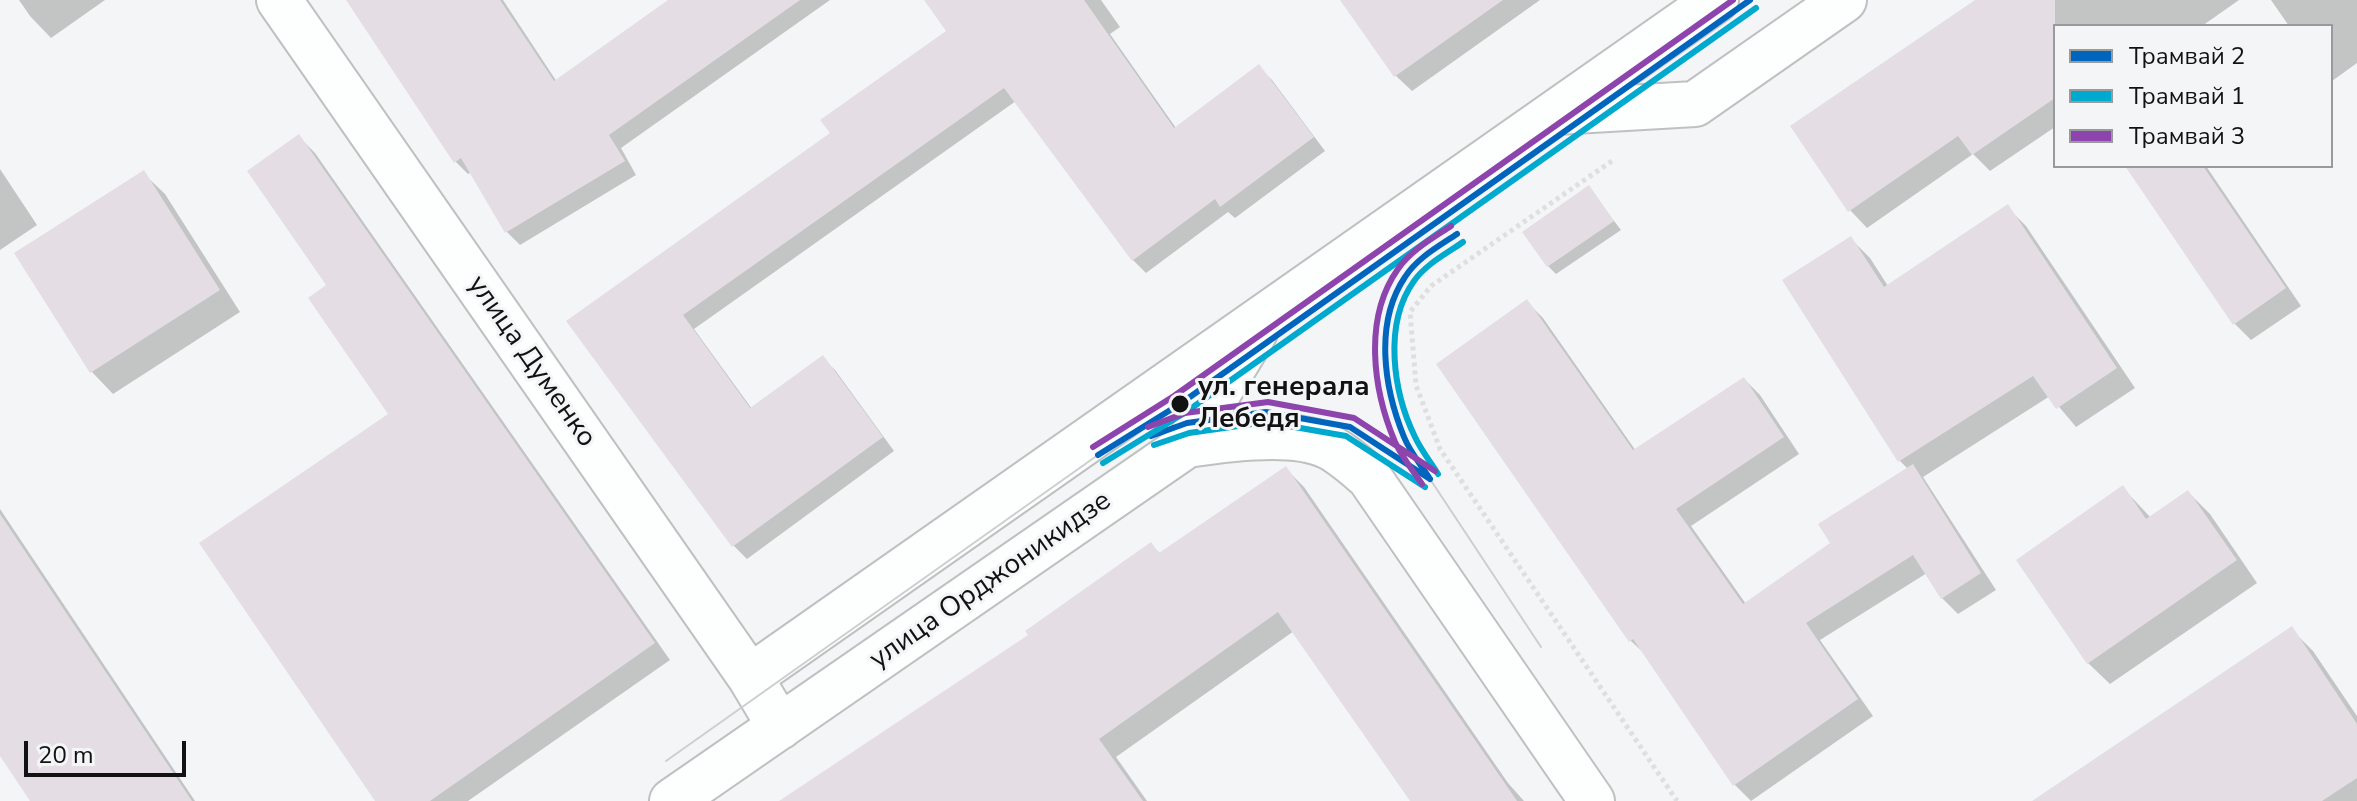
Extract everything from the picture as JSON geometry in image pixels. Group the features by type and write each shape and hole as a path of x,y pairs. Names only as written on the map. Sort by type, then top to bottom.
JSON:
{"street":[{"name":"улица Думенко","path":"279,0 750,677 780,727"},
{"name":"улица Орджоникидзе","path":"750,677 1716,0"},
{"path":"1557,112 1695,104 1844,0"},
{"name":"улица Орджоникидзе","path":"672,801 1187,445 1264,317"},
{"path":"1187,445 1242,437 1295,439 1328,446 1369,477 1592,801"}],"path":[{"path":"1620,156 1431,286 1410,312 1416,385 1440,449 1677,801"}],"building":[{"path":"346,0 500,0 554,81 668,0 800,0 609,135 625,161 505,233 461,158 454,163"},
{"path":"924,0 1084,0 1174,128 1259,64 1314,137 1220,207 1215,199 1132,261 1004,88 683,315 750,408 823,355 883,437 732,547 566,321 830,133 820,120 946,31"},
{"path":"1340,0 1503,0 1394,77"},
{"path":"1975,0 2055,0 2053,99 1972,155 1958,136 1848,212 1790,126"},
{"path":"299,134 655,643 430,801 375,801 199,543 388,414 308,298 326,285 247,171"},
{"path":"2126,168 2204,168 2286,288 2233,325"},
{"path":"144,170 220,290 90,373 14,253"},
{"path":"1589,185 1614,221 1547,267 1522,232"},
{"path":"2008,204 2117,368 2056,409 2033,376 1898,462 1782,280 1851,236 1884,287"},
{"path":"1527,299 1633,450 1744,377 1784,437 1676,509 1743,604 1830,543 1818,524 1913,464 1981,573 1941,599 1913,555 1806,623 1858,699 1733,786 1633,639 1629,642 1436,364"},
{"path":"1286,466 1517,801 1410,801 1278,612 1099,739 1143,801 779,801 1028,635 1025,631 1151,542 1159,553"},
{"path":"2123,485 2146,519 2188,490 2237,560 2087,664 2016,560"},
{"path":"0,514 192,801 30,801 0,756"},
{"path":"2292,626 2357,724 2357,778 2322,801 2032,801"}],"tram line":[{"name":"3","path":"1093,447 1174,396 1733,0"},
{"name":"2","path":"1098,455 1180,404 1750,0"},
{"name":"1","path":"1103,463 1186,412 1756,8"},
{"name":"3","path":"1422,484 1398,448 1387,422 1377,377 1376,332 1387,288 1398,269 1416,250 1451,226"},
{"name":"2","path":"1430,479 1409,448 1397,418 1387,377 1386,335 1395,295 1405,277 1422,258 1457,234"},
{"name":"1","path":"1438,474 1415,437 1401,400 1395,337 1404,298 1414,281 1430,264 1463,242"},
{"name":"3","path":"1148,427 1185,413 1268,402 1354,418 1435,471"},
{"name":"2","path":"1151,436 1187,423 1266,412 1350,427 1430,479"},
{"name":"1","path":"1154,445 1189,433 1266,422 1346,436 1425,487"},
{"path":"666,761 1098,455"},
{"path":"1430,479 1541,647"}],"place":[{"name":"ул. генерала Лебедя","path":"1180,404"}]}
